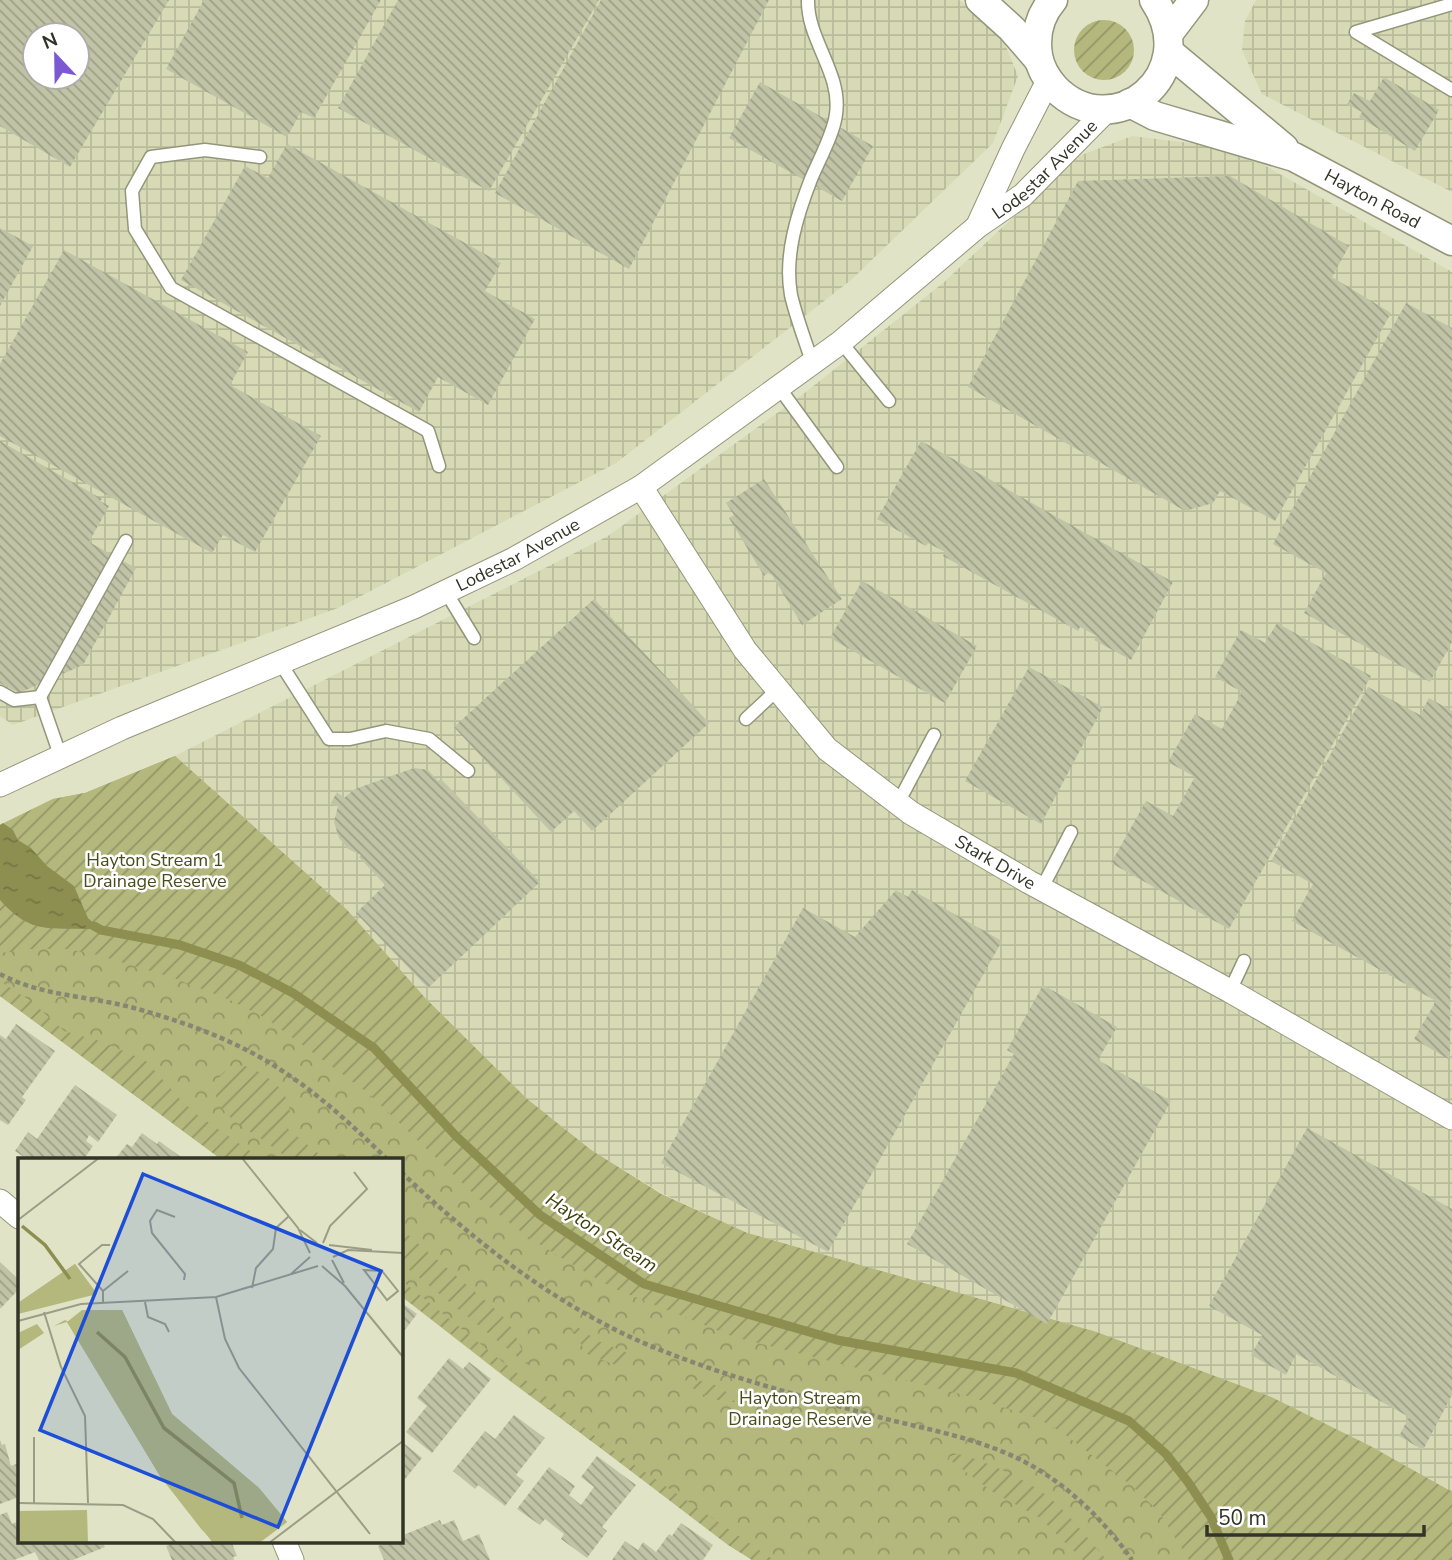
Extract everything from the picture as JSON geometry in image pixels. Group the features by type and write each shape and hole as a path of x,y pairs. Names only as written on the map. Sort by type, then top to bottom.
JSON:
{"street":[{"path":"981,0 1012,29 1043,70"},
{"path":"1043,70 1036,41 1039,23 1052,0"},
{"path":"1154,0 1163,13 1169,42"},
{"path":"1119,106 1149,91 1163,72 1169,42 1194,0"},
{"name":"Hayton Road","path":"1169,42 1294,157"},
{"name":"Lodestar Avenue","path":"978,226 1013,149 1043,70"},
{"name":"Hayton Road","path":"1043,70 1064,97 1085,107 1119,106 1294,157 1452,241"},
{"name":"Lodestar Avenue","path":"1,784 60,755 281,664 446,592 514,559 641,487 841,342 978,226 1023,195 1119,106"},
{"name":"Stark Drive","path":"641,487 745,650 776,691 827,749 911,813 1452,1118"},
{"path":"0,1201 18,1216"},
{"path":"284,1542 292,1560"}],"lane":[{"path":"808,0 812,32 834,88 836,114 800,207 791,249 791,295 812,362"},
{"path":"1452,4 1356,32 1452,90"},
{"path":"260,157 205,150 151,157 132,191 135,229 171,288 428,431 439,466"},
{"path":"841,342 889,401"},
{"path":"778,386 837,467"},
{"path":"60,755 40,697 126,541"},
{"path":"446,592 474,638"},
{"path":"281,664 329,739 350,739 386,732 429,739 468,771"},
{"path":"747,719 776,691"},
{"path":"0,692 14,700 40,697"},
{"path":"898,803 934,735"},
{"path":"1042,888 1071,832"},
{"path":"1230,991 1244,961"}],"path":[{"path":"0,974 17,983 177,1020 216,1036 280,1069 301,1084 337,1112 386,1158"},
{"path":"402,1173 455,1220 523,1274 621,1332 741,1379 953,1435 1021,1460 1045,1474 1097,1517 1132,1560"}],"shaded area":[{"path":"0,0 959,0 999,29 1018,76 993,143 851,280 616,463 338,608 13,725 0,716"},
{"path":"1256,0 1452,0 1452,192 1262,94 1242,50 1245,21"},
{"path":"1132,136 1198,144 1264,165 1452,272 1452,1492 1370,1446 1271,1397 1096,1332 747,1233 661,1193 591,1150 527,1099 426,999 347,910 175,756 608,536 802,395 943,283 1079,156"}],"green space":[{"path":"1098,20 1110,20 1129,33 1134,50 1132,62 1121,75 1110,80 1098,80 1079,67 1074,56 1074,44 1087,25"},
{"name":"Hayton Stream Drainage Reserve","path":"175,756 347,910 426,999 527,1099 591,1150 661,1194 747,1233 1096,1332 1271,1397 1370,1446 1452,1492 1452,1560 752,1560 510,1381 402,1297 402,1158 220,1158 0,996 0,825 53,799 85,793"},
{"name":"Hayton Stream 1 Drainage Reserve","path":"175,756 347,910 426,999 527,1099 591,1150 661,1194 747,1233 1096,1332 1271,1397 1370,1446 1452,1492 1452,1560 1189,1560 1159,1512 1132,1486 1063,1433 1037,1418 964,1395 734,1337 613,1288 568,1262 528,1237 479,1199 368,1093 267,1019 230,1000 174,978 98,955 67,949 30,949 0,953 0,825 53,799 85,793"},
{"path":"0,981 32,1002 64,1031 103,1042 146,1061 196,1114 261,1158 220,1158 0,996"},
{"path":"245,1066 260,1073 280,1089 290,1112 288,1129 324,1158 290,1158 229,1116 217,1099 215,1089 223,1073"},
{"path":"402,1230 501,1314 513,1330 529,1366 402,1264"},
{"path":"402,1281 611,1449 774,1560 752,1560 728,1545 402,1297"},
{"path":"573,1324 598,1341 630,1354 632,1358 624,1365 618,1366 587,1354 570,1326"},
{"path":"686,1380 721,1388 735,1402 721,1401 703,1394 686,1383"},
{"path":"957,1454 993,1466 1043,1493 1066,1513 1107,1560 1083,1560 1040,1518 993,1492 950,1460 949,1457"}],"water":[{"path":"3,823 47,866 74,886 88,918 101,930 58,929 35,925 12,912 0,900 0,825"}],"building":[{"path":"0,0 169,0 70,167 0,126"},
{"path":"204,0 381,0 314,118 301,112 287,137 166,69"},
{"path":"398,0 599,0 489,191 338,108"},
{"path":"601,0 769,0 629,269 495,193"},
{"path":"1384,77 1439,110 1415,151 1359,117 1362,112 1347,104 1354,93 1370,101"},
{"path":"760,82 873,146 842,201 729,138"},
{"path":"287,144 501,263 485,291 535,319 488,405 438,377 419,412 181,280 245,166 268,178"},
{"path":"1230,176 1349,246 1332,277 1391,313 1275,521 1220,491 1213,503 1185,511 968,387 1078,181"},
{"path":"0,228 33,246 0,306"},
{"path":"64,250 248,352 230,385 321,436 255,552 223,535 212,553 0,436 0,364"},
{"path":"1406,303 1452,328 1452,642 1430,682 1304,613 1326,573 1273,544"},
{"path":"0,441 102,499 100,501 109,506 89,542 136,568 83,665 19,693 0,683"},
{"path":"921,441 1173,582 1131,660 1094,640 1097,636 1080,627 1078,631 943,556 945,552 928,543 926,546 877,519"},
{"path":"764,479 842,599 802,625 772,575 768,573 764,576 729,518 734,515 726,503"},
{"path":"862,581 977,646 945,703 830,638"},
{"path":"594,599 709,723 592,831 574,811 551,832 454,727"},
{"path":"1277,623 1371,676 1229,929 1111,863 1146,801 1173,816 1195,777 1168,762 1195,714 1222,729 1242,692 1215,677 1241,630 1265,643"},
{"path":"1029,667 1103,707 1041,824 965,781"},
{"path":"1368,687 1420,715 1429,698 1452,711 1450,1060 1414,1039 1436,1001 1292,921 1313,884 1271,861"},
{"path":"414,768 428,770 438,781 441,779 540,882 428,988 356,913 385,885 359,857 361,855 348,849 339,838 334,822 338,806 331,803 337,792 344,798 355,789"},
{"path":"896,890 908,897 912,890 1002,941 828,1252 661,1163 803,908 855,937"},
{"path":"1043,985 1117,1027 1098,1060 1171,1101 1047,1324 907,1244 1014,1054 1007,1050"},
{"path":"16,1024 55,1051 22,1097 26,1100 8,1125 0,1120 0,1035 6,1039"},
{"path":"75,1085 117,1115 98,1142 89,1135 86,1141 93,1146 85,1158 26,1158 15,1151 28,1132 37,1139"},
{"path":"1307,1128 1452,1209 1452,1395 1423,1450 1399,1436 1409,1417 1296,1354 1286,1375 1251,1355 1262,1335 1209,1306"},
{"path":"142,1133 181,1157 116,1158 127,1144 132,1147"},
{"path":"0,1262 18,1279 18,1290 0,1309"},
{"path":"402,1303 417,1314 402,1334"},
{"path":"449,1358 463,1369 469,1362 491,1379 432,1453 406,1432 427,1406 417,1398"},
{"path":"514,1415 545,1438 516,1475 524,1481 505,1506 478,1485 475,1489 453,1471 485,1431 495,1439"},
{"path":"0,1440 2,1445 5,1444 11,1466 18,1463 18,1497 0,1504"},
{"path":"402,1442 422,1458 402,1483"},
{"path":"597,1456 636,1485 602,1527 607,1531 587,1558 561,1539 564,1534 545,1519 540,1525 517,1509 549,1467 575,1486 569,1495 581,1505 594,1487 581,1477"},
{"path":"7,1512 12,1524 18,1521 18,1542 102,1542 105,1547 73,1560 39,1560 35,1552 14,1560 0,1560 0,1515"},
{"path":"440,1520 442,1525 454,1520 463,1541 479,1534 490,1560 384,1560 378,1546 388,1542 402,1542 402,1536"},
{"path":"681,1523 713,1545 703,1560 612,1560 625,1541 638,1550 643,1542 656,1552"},
{"path":"176,1542 231,1542 237,1556 233,1557 234,1560 172,1560 166,1546"}],"waterway":[{"name":"Hayton Stream","path":"94,926 101,930 180,945 239,965 293,993 374,1048 456,1136 540,1215 644,1284 837,1340 1016,1373 1129,1421 1166,1454 1188,1482 1211,1517 1229,1560"}]}
